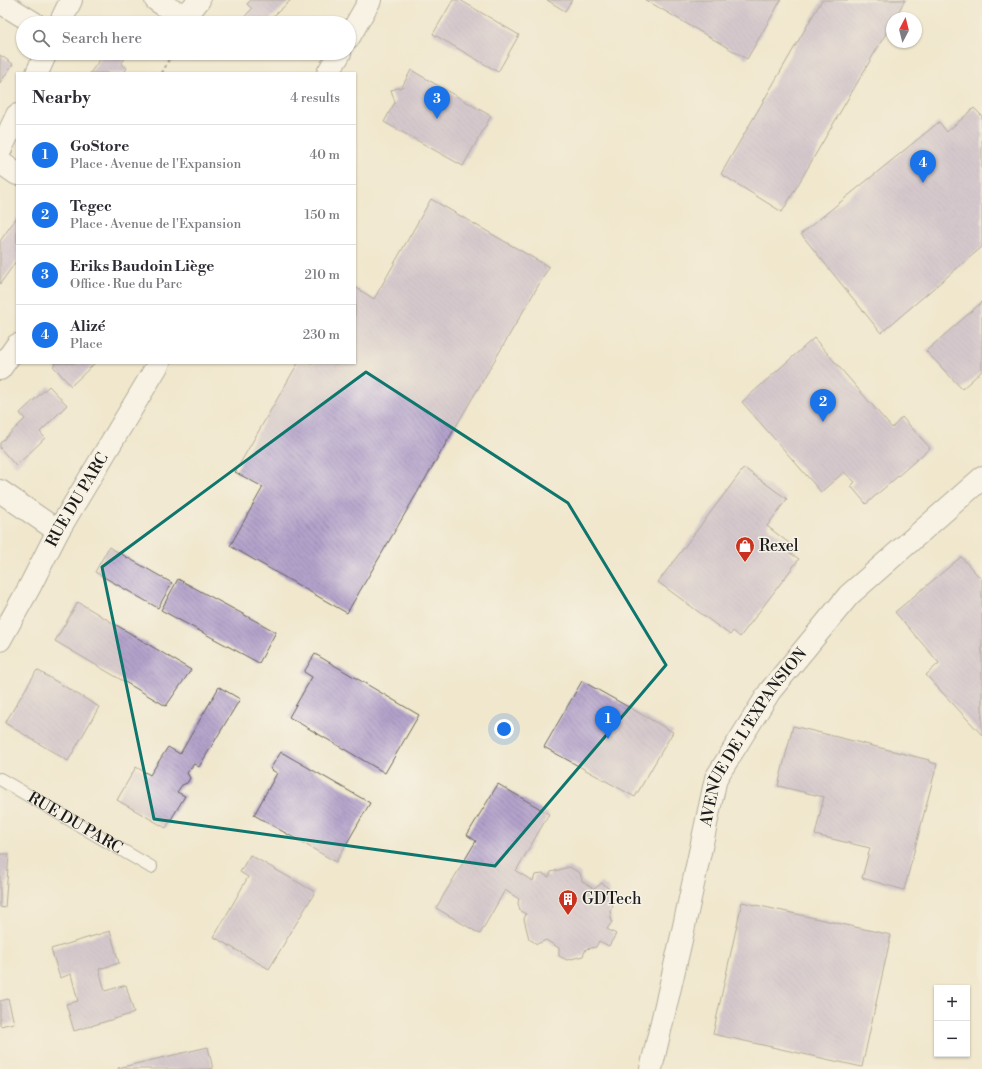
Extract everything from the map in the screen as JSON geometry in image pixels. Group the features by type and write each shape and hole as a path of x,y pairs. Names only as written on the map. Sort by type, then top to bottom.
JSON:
{"street":[{"path":"63,16 71,0"},
{"path":"156,0 170,10 185,12 200,0"},
{"path":"356,25 370,0"},
{"path":"0,2 23,16"},
{"path":"37,72 43,60"},
{"path":"329,72 336,60"},
{"path":"0,151 16,117"},
{"path":"0,162 16,173"},
{"path":"0,369 16,346"},
{"name":"RUE DU PARC","path":"0,640 58,531 158,364"},
{"name":"AVENUE DE L'EXPANSION","path":"651,1069 682,940 716,778 770,690 849,595 982,478"},
{"path":"0,491 58,531"}],"lane":[{"name":"RUE DU PARC","path":"0,779 151,867"}],"path":[{"path":"162,72 168,60"}],"highlighted area":[{"path":"366,372 568,503 666,665 495,866 154,819 102,567"}],"building":[{"path":"251,0 291,0 274,16 245,16 252,9 247,4"},
{"path":"453,0 460,0 519,35 498,72 433,34"},
{"path":"547,0 572,0 565,11"},
{"path":"646,0 781,0 747,59"},
{"path":"822,0 905,0 898,12 886,12 886,33 782,212 721,174"},
{"path":"0,55 13,64 0,83"},
{"path":"100,60 124,60 121,64 127,68 125,72 91,72"},
{"path":"411,70 491,116 463,166 384,122 395,102 391,90 402,87"},
{"path":"974,108 982,116 982,247 881,333 801,234 939,122 947,132"},
{"path":"431,199 549,267 347,613 230,546 263,487 235,472 297,364 356,364 356,288 374,299"},
{"path":"16,218 16,261 0,284 0,241"},
{"path":"982,302 982,371 962,389 926,351"},
{"path":"814,338 892,428 902,417 930,448 866,504 851,486 855,482 844,472 821,492 742,402"},
{"path":"55,364 94,364 71,386 53,366"},
{"path":"49,386 67,405 40,432 45,438 16,466 0,448 0,443 25,419 20,413"},
{"path":"744,468 787,499 767,526 794,547 790,553 799,559 740,637 733,631 730,635 658,582"},
{"path":"109,547 172,583 158,608 95,572"},
{"path":"961,557 982,580 982,735 926,675 939,663 895,612"},
{"path":"178,579 276,632 259,663 161,610"},
{"path":"78,602 191,670 166,706 55,641"},
{"path":"315,654 419,715 385,773 289,717 312,677 304,672"},
{"path":"37,670 99,707 68,761 5,723"},
{"path":"582,681 673,732 635,797 544,747"},
{"path":"219,687 240,699 199,767 194,764 187,773 190,778 187,783 182,785 177,792 185,796 166,828 117,800 136,767 150,775 168,747 180,754"},
{"path":"793,726 929,760 929,762 937,764 904,890 862,878 870,848 815,835 824,797 778,786"},
{"path":"281,752 370,803 336,862 254,815 277,773 270,769"},
{"path":"498,784 549,814 516,871 533,881 535,875 543,874 549,877 551,872 569,867 580,873 582,881 594,889 602,883 608,888 613,906 610,911 612,922 607,929 616,934 609,946 599,941 596,947 586,949 583,956 567,960 559,956 559,948 546,940 537,944 529,939 524,919 526,914 520,911 518,903 519,899 505,890 480,934 436,908 476,841 467,835"},
{"path":"0,854 9,854 5,908 0,907"},
{"path":"250,855 315,892 269,969 214,937 248,877 240,872"},
{"path":"742,902 891,935 862,1067 713,1034"},
{"path":"110,931 119,963 99,969 105,991 126,985 134,1013 74,1031 66,1004 78,1001 71,974 60,978 51,949"},
{"path":"8,999 14,1023 0,1026 0,1001"},
{"path":"208,1047 213,1069 118,1069 118,1068"}],"place":[{"name":"Eriks Baudoin Liège","path":"437,119"},
{"name":"Alizé","path":"923,183"},
{"name":"Tegec","path":"823,422"},
{"name":"Rexel","path":"745,563"},
{"name":"GoStore","path":"608,739"},
{"name":"GDTech","path":"568,916"}]}
